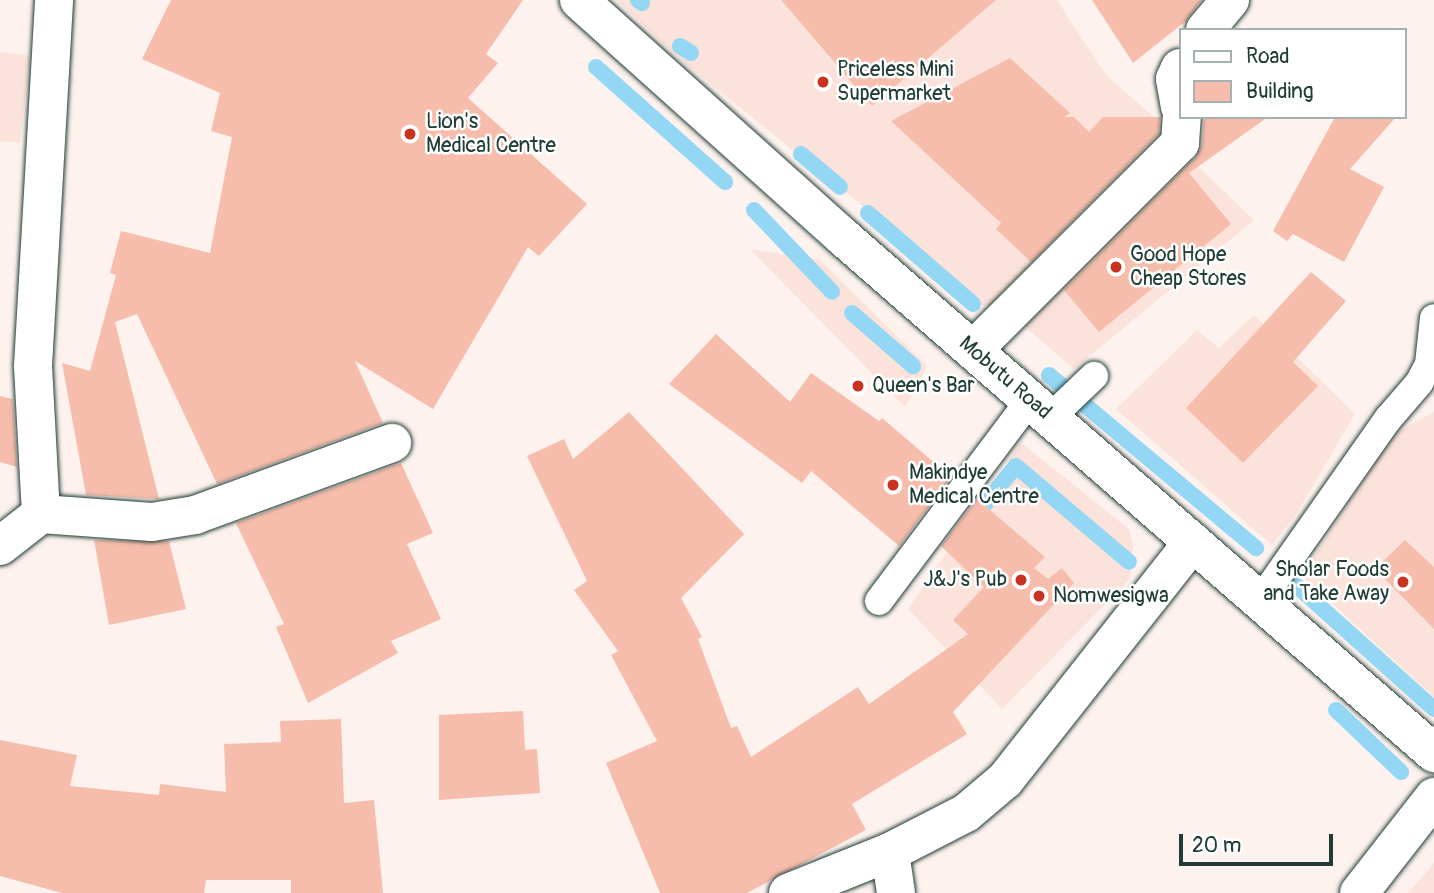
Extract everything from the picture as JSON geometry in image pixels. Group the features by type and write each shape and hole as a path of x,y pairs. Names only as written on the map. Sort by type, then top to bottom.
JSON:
{"street":[{"path":"41,514 16,363 54,0"},
{"name":"Mobutu Road","path":"579,0 1260,601 1431,739"},
{"path":"1207,28 1230,0"},
{"path":"1178,72 1175,79 1178,96"},
{"path":"973,350 1180,143 1182,119"},
{"path":"0,546 41,514 152,523 195,515 391,443"},
{"path":"788,893 890,852 966,813 1005,780 1193,542"},
{"path":"1359,893 1434,797"},
{"path":"890,852 896,893"}],"lane":[{"path":"1260,601 1388,419 1426,388 1434,318"},
{"path":"879,601 1040,409 1094,376"}],"shaded area":[{"path":"616,0 1057,0 1106,75 1172,133 993,306 973,304 924,255 682,61"},
{"path":"0,52 30,56 20,143 0,141"},
{"path":"1190,159 1254,220 1074,369 1023,325"},
{"path":"750,249 820,260 927,366 905,407"},
{"path":"1254,315 1355,414 1295,516 1272,545 1116,409 1197,330 1219,348"},
{"path":"1434,412 1434,697 1302,576 1392,435"},
{"path":"1021,443 1129,529 1133,546 1130,579 1002,709 908,609"},
{"path":"1434,863 1434,893 1408,893 1423,876"}],"building":[{"path":"171,0 523,0 486,54 498,63 468,98 587,204 539,256 528,247 433,409 355,361 383,423 217,484 137,314 115,322 159,499 86,495 62,363 90,371 116,275 110,273 121,231 210,253 232,137 211,131 220,93 142,59"},
{"path":"781,0 996,0 872,106"},
{"path":"1092,0 1202,0 1186,21 1133,63"},
{"path":"1010,58 1070,113 1065,117 1074,117 1089,132 1103,117 1160,117 1159,133 1031,262 996,229 1001,223 891,121"},
{"path":"1204,119 1265,119 1189,173 1231,224 1099,332 1064,290 1195,158 1202,145"},
{"path":"1334,119 1394,119 1350,169 1384,187 1344,262 1293,234 1287,241 1273,231"},
{"path":"1311,272 1346,301 1293,362 1318,386 1243,463 1186,408"},
{"path":"716,334 790,402 811,373 879,421 882,418 951,477 899,546 811,471 802,483 669,384"},
{"path":"0,396 13,399 17,467 0,462"},
{"path":"629,412 744,534 681,598 702,637 698,639 731,728 737,726 751,757 858,687 869,704 968,634 953,620 984,587 941,546 977,499 1045,557 1034,568 1048,579 1062,568 1074,583 953,712 967,734 852,804 866,830 747,893 660,893 606,763 657,741 611,655 618,651 574,590 587,581 527,456 564,439 573,459"},
{"path":"401,463 433,533 407,544 441,619 391,641 398,653 308,703 276,627 284,624 236,523"},
{"path":"94,540 169,541 186,609 109,625"},
{"path":"1405,540 1434,567 1434,629 1375,569"},
{"path":"523,711 525,750 537,749 540,793 439,800 439,715"},
{"path":"341,719 344,803 374,800 383,893 291,893 291,880 206,880 204,893 62,893 0,876 0,740 77,755 70,786 159,795 160,784 226,792 224,744 281,742 280,721"}],"waterway":[{"path":"638,0 642,3"},
{"path":"680,46 691,53"},
{"path":"596,67 725,182"},
{"path":"801,154 840,187"},
{"path":"754,210 832,292"},
{"path":"868,213 973,304"},
{"path":"852,313 913,366"},
{"path":"1049,375 1256,548"},
{"path":"981,509 1016,466 1129,562"},
{"path":"1297,586 1434,709"},
{"path":"1336,710 1401,772"}],"place":[{"name":"Priceless Mini Supermarket","path":"823,82"},
{"name":"Lion's Medical Centre","path":"410,134"},
{"name":"Good Hope Cheap Stores","path":"1116,267"},
{"name":"Queen's Bar","path":"858,386"},
{"name":"Makindye Medical Centre","path":"893,485"},
{"name":"J&J's Pub","path":"1021,580"},
{"name":"Sholar Foods and Take Away","path":"1403,582"},
{"name":"Nomwesigwa","path":"1039,596"}]}
